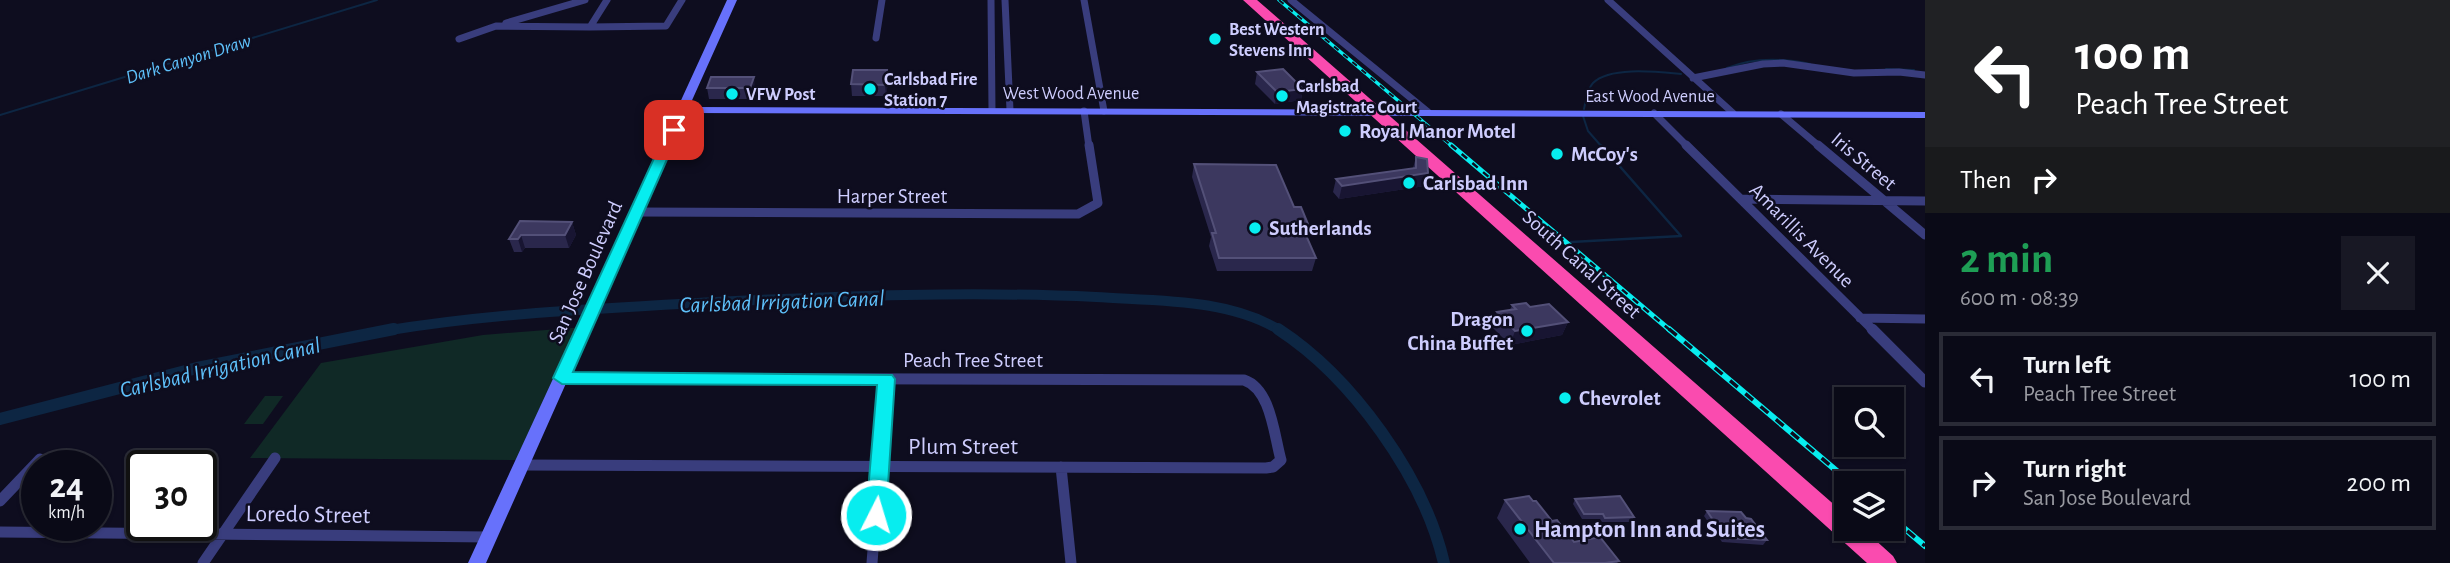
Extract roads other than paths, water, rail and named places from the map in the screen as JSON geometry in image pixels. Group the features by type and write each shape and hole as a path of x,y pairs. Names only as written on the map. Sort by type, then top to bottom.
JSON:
{"highway":[{"name":"South Canal Street","path":"1250,0 1884,563"}],"street":[{"path":"459,39 585,0"},
{"path":"590,27 607,0"},
{"path":"496,26 666,26 682,0"},
{"name":"San Jose Boulevard","path":"477,563 732,0"},
{"path":"876,38 882,0"},
{"path":"991,0 992,110"},
{"path":"1005,0 1010,110"},
{"path":"1084,0 1104,111"},
{"path":"1291,0 1428,112"},
{"path":"1608,0 1733,113"},
{"path":"549,21 560,6"},
{"path":"1693,78 1725,75 1757,64 1787,62 1853,72 1906,72 1925,75"},
{"name":"West Wood Avenue","path":"683,110 1376,111"},
{"name":"Harper Street","path":"637,212 1078,214 1098,203 1084,110"},
{"name":"East Wood Avenue","path":"1376,111 1923,116"},
{"name":"Amarillis Avenue","path":"1654,113 1925,382"},
{"name":"Iris Street","path":"1781,114 1925,235"},
{"path":"1741,199 1925,201"},
{"path":"1860,318 1925,319"},
{"name":"Peach Tree Street","path":"562,378 1244,380 1253,383 1263,395 1280,455 1277,463"},
{"path":"872,563 886,379"},
{"path":"204,563 275,458"},
{"name":"Plum Street","path":"522,464 1266,468 1277,463"},
{"path":"1061,467 1071,563"},
{"path":"0,501 21,479"},
{"name":"Loredo Street","path":"0,532 489,537"}],"waterway":[{"name":"Dark Canyon Draw","path":"0,115 377,0"},
{"path":"1727,68 1768,60 1810,64"},
{"path":"1886,69 1914,70"},
{"path":"1584,109 1589,88 1611,74 1635,71 1681,74"},
{"path":"1583,116 1588,131 1602,147"},
{"path":"1571,242 1681,236 1601,145"},
{"path":"1554,244 1562,243"},
{"name":"Carlsbad Irrigation Canal","path":"384,331 508,315 591,309 953,294 1048,295 1191,303 1238,312 1280,331"},
{"name":"Carlsbad Irrigation Canal","path":"0,419 197,368 394,329"},
{"name":"Carlsbad Irrigation Canal","path":"1280,331 1306,349 1332,374 1358,401 1381,432 1420,497 1444,563"}],"railway":[{"path":"1279,0 1453,147"},
{"path":"1451,145 1671,331"},
{"path":"1669,329 1837,471"},
{"path":"1904,528 1925,546"}],"place":[{"name":"Best Western Stevens Inn","path":"1215,39"},
{"name":"Carlsbad Fire Station 7","path":"870,89"},
{"name":"VFW Post","path":"732,94"},
{"name":"Carlsbad Magistrate Court","path":"1282,96"},
{"name":"Royal Manor Motel","path":"1345,131"},
{"name":"McCoy's","path":"1557,154"},
{"name":"Carlsbad Inn","path":"1409,183"},
{"name":"Sutherlands","path":"1255,228"},
{"name":"Dragon China Buffet","path":"1527,331"},
{"name":"Chevrolet","path":"1565,398"},
{"name":"Hampton Inn and Suites","path":"1520,529"}]}
